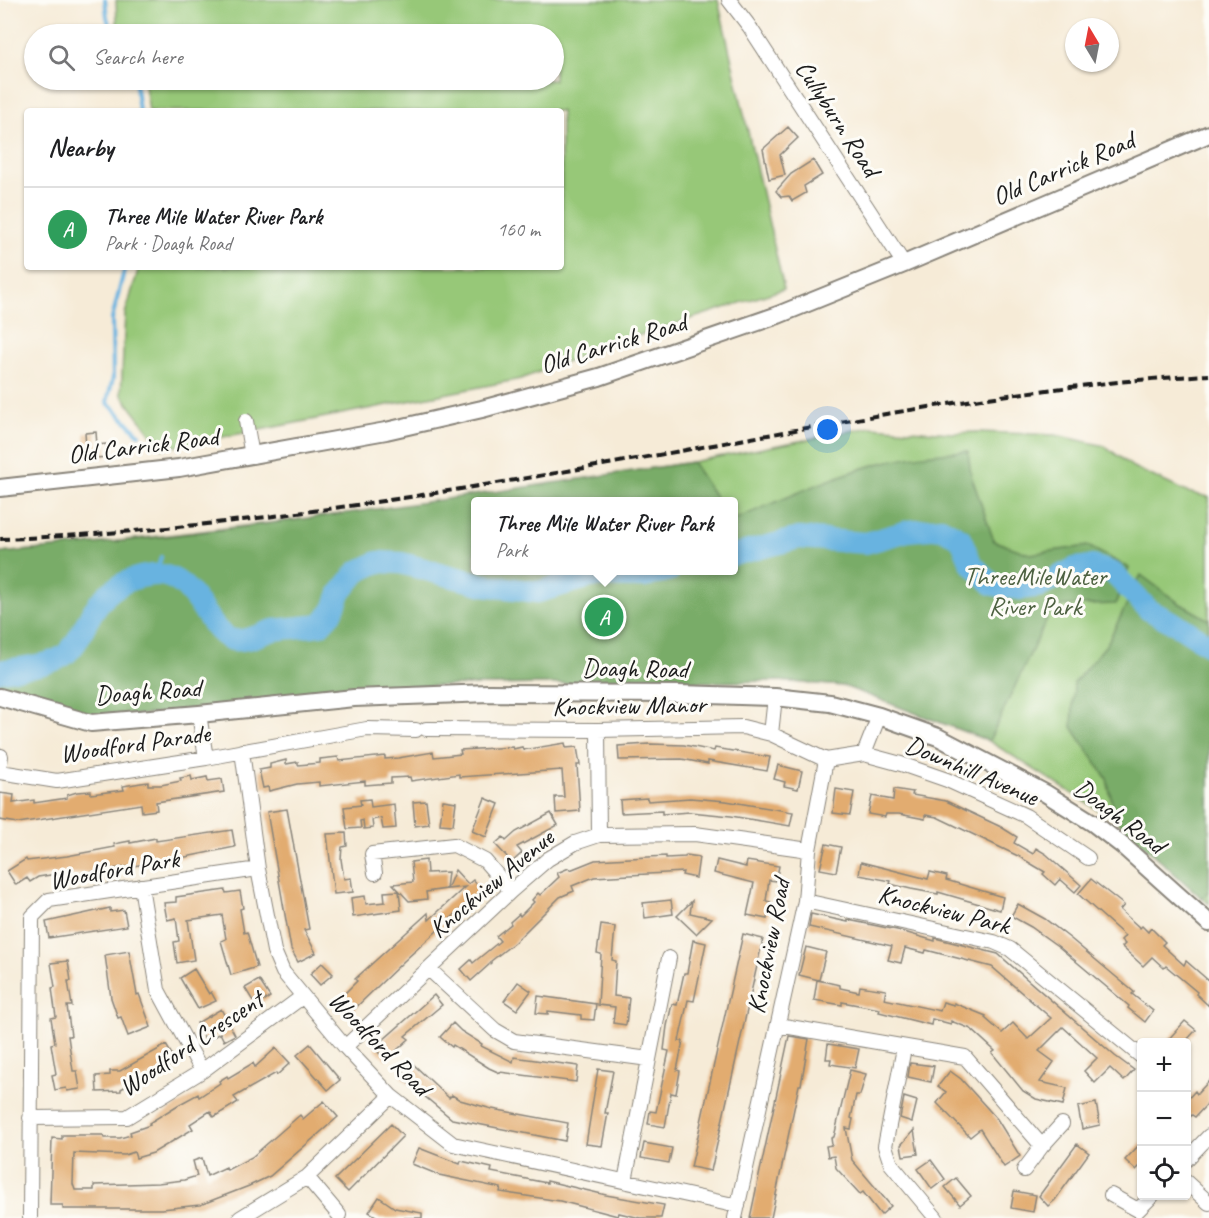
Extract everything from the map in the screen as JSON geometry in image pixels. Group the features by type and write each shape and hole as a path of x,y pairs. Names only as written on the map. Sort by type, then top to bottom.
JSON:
{"main road":[{"name":"Old Carrick Road","path":"0,488 179,468 252,456 397,429 482,409 599,377 778,315 1209,134"},
{"name":"Doagh Road","path":"0,697 91,723 354,698 489,693 678,694 775,697 830,703 879,716 938,737 1055,799 1093,823 1123,846 1209,923"}],"street":[{"name":"Cullyburn Road","path":"729,0 749,26 904,264"},
{"path":"246,421 252,456"},
{"path":"771,734 775,697"},
{"path":"199,714 206,758"},
{"path":"826,760 864,754 879,716"},
{"name":"Knockview Manor","path":"242,751 367,729 598,730 743,727 771,734 826,760"},
{"path":"598,730 599,835"},
{"name":"Woodford Parade","path":"0,772 57,781 242,751"},
{"name":"Woodford Road","path":"242,751 258,869 274,951 283,972 345,1047 391,1096 453,1144 625,1181 736,1212"},
{"name":"Downhill Avenue","path":"864,754 902,764 947,780 1026,816 1088,858"},
{"path":"0,763 1,756"},
{"name":"Knockview Road","path":"736,1212 805,900 809,850 826,760"},
{"name":"Knockview Avenue","path":"345,1047 511,891 548,859 575,843 599,835 695,834 809,850"},
{"path":"375,873 372,854 454,845 485,861 511,891"},
{"name":"Woodford Park","path":"30,1218 32,917 49,900 258,869"},
{"path":"141,886 158,990 202,1071"},
{"name":"Knockview Park","path":"805,900 994,942 1010,949 1137,1053"},
{"path":"625,1181 669,958"},
{"path":"429,969 495,1030 514,1041 649,1059"},
{"name":"Woodford Crescent","path":"30,1118 128,1117 202,1071 302,997"},
{"path":"778,1025 965,1057 1042,1146"},
{"path":"904,1048 885,1146 891,1164 936,1218"},
{"path":"240,1218 307,1177 391,1096"},
{"path":"1024,1170 1062,1124"},
{"path":"1191,1155 1209,1136"},
{"path":"307,1177 339,1215"},
{"path":"1191,1187 1209,1203"},
{"path":"1111,1194 1138,1209 1148,1200"}],"green space":[{"path":"116,0 718,0 784,289 609,345 521,379 162,449 121,394 125,314 138,270 564,270 564,108 149,108 146,90 564,90 564,24 117,23"},
{"name":"ThreeMileWater River Park","path":"871,427 951,433 1056,435 1105,446 1133,467 1187,492 1209,497 1209,904 1116,821 989,741 844,686 779,681 407,686 94,720 0,690 0,553 77,546 393,508 692,462"},
{"name":"ThreeMileWater River Park","path":"968,451 971,475 994,541 1030,554 1088,546 1129,568 1116,604 1053,606 989,741 844,686 779,681 407,686 94,720 0,689 0,553 260,525 692,462 715,497 471,497 471,575 738,575 738,518 866,467 905,458"},
{"path":"1141,575 1179,603 1209,620 1209,889 1203,899 1116,821 1107,779 1072,727 1074,683 1107,644"}],"building":[{"path":"788,127 798,138 780,155 785,175 769,179 763,149"},
{"path":"813,160 822,175 804,186 806,193 792,201 789,196 781,197 776,191 791,174"},
{"path":"96,432 97,445 106,444 107,457 84,459 85,433"},
{"path":"565,743 566,748 577,747 580,765 577,765 580,811 556,813 555,797 564,797 562,770 459,777 459,774 411,781 410,777 391,778 391,783 365,785 365,781 319,786 319,782 297,784 269,791 268,787 263,788 259,770 270,768 270,764 286,760 286,764 298,762 298,765 320,763 320,759 338,757 339,761 385,756 385,759 433,752 434,757 461,754 460,750 522,747 523,750"},
{"path":"684,745 714,751 715,748 770,757 767,771 682,759 619,760 618,746"},
{"path":"778,765 802,771 798,789 784,786 785,782 774,779"},
{"path":"191,776 192,780 207,777 208,781 222,779 224,792 156,802 157,810 142,812 141,804 18,823 0,820 0,793 14,795 13,803 34,800 34,803 67,798 67,795 77,792 91,791 91,794 124,790 123,786 148,782 148,785 161,785 181,781 180,778"},
{"path":"836,789 854,792 850,815 833,813"},
{"path":"894,789 946,801 1001,827 1017,837 1014,843 1033,854 1036,848 1046,854 1081,885 1075,892 1060,879 1055,885 1043,874 1045,872 1018,856 937,817 925,815 925,819 899,814 886,814 885,817 868,814 872,796 893,800"},
{"path":"485,798 499,804 486,837 472,831"},
{"path":"647,798 648,801 690,798 726,801 793,812 790,826 690,812 621,813 620,800"},
{"path":"370,799 371,807 394,804 396,828 383,829 381,818 372,820 373,828 364,829 363,820 360,821 361,828 347,829 344,807 361,805 360,800"},
{"path":"443,800 456,802 453,825 440,824"},
{"path":"426,801 429,824 415,826 413,802"},
{"path":"287,809 309,929 304,930 316,953 298,962 291,949 267,812"},
{"path":"551,813 558,825 517,847 522,853 512,862 495,844 503,837 506,841 516,832"},
{"path":"232,830 235,847 146,865 70,875 69,872 38,877 30,882 27,878 16,885 7,871 26,859 27,861 67,856 115,847 114,844 130,841 130,843 156,838 156,841"},
{"path":"346,833 347,846 342,847 341,859 344,879 351,878 353,892 334,894 327,834"},
{"path":"826,844 841,847 836,872 820,869"},
{"path":"686,855 699,857 696,878 682,875 683,872 594,877 572,886 574,891 560,897 515,942 471,981 461,969 471,960 473,963 500,941 496,936 534,902 532,900 538,893 540,895 559,877 557,873 595,860 685,857"},
{"path":"426,860 427,873 448,872 446,889 426,892 427,899 409,901 393,884 413,882 411,862"},
{"path":"717,860 746,867 747,861 779,866 776,881 769,880 766,901 771,902 767,919 747,915 754,883 714,873"},
{"path":"861,862 928,879 930,872 947,876 946,880 1003,897 1000,910 938,892 938,894 911,889 890,884 891,881 859,875"},
{"path":"455,870 468,884 473,880 482,890 349,1014 336,1002 357,981 355,979 428,913 429,920 465,887 447,889"},
{"path":"1091,879 1124,905 1120,910 1140,928 1142,926 1148,932 1151,928 1165,942 1162,945 1184,965 1186,961 1209,981 1209,1006 1196,994 1197,992 1166,966 1164,968 1152,957 1143,966 1122,947 1125,944 1121,940 1125,936 1078,894"},
{"path":"225,890 226,893 240,891 244,933 247,932 257,967 231,975 221,941 226,939 222,915 188,920 194,960 177,963 174,942 179,941 176,918 167,920 164,903 176,902 176,897"},
{"path":"399,891 401,910 353,917 351,898 365,896 366,904 385,902 384,892"},
{"path":"671,900 673,914 645,918 643,903"},
{"path":"692,901 690,913 712,918 696,934 677,916"},
{"path":"1018,904 1045,919 1134,992 1132,994 1153,1011 1145,1022 1059,947 1011,916"},
{"path":"110,908 110,912 124,910 127,926 49,938 46,922"},
{"path":"811,914 897,930 935,941 935,938 998,954 1134,1070 1124,1081 1110,1068 1095,1083 1084,1071 1097,1058 1063,1027 1039,1051 1054,1062 1040,1082 1067,1088 1063,1105 1036,1099 1023,1091 992,1053 995,1051 971,1029 951,1021 951,1024 932,1019 931,1025 879,1012 880,1009 842,1002 842,1005 814,1000 817,980 859,992 860,986 886,990 884,999 940,1011 943,1002 954,1005 954,1003 986,1016 985,1018 1002,1033 1013,1023 1028,1039 1051,1018 992,967 926,950 925,953 905,948 901,963 888,960 892,946 809,927"},
{"path":"601,925 615,927 612,960 616,961 614,996 629,998 626,1025 613,1023 615,1007 598,1005 601,954 597,953"},
{"path":"743,934 763,939 711,1171 691,1167"},
{"path":"693,940 706,943 694,1001 688,1000 679,1041 683,1041 677,1070 680,1071 676,1094 671,1093 665,1127 648,1124 650,1111 656,1112 669,1051 664,1050 672,1004 677,1005 684,973 687,973"},
{"path":"806,947 826,952 819,980 799,975"},
{"path":"129,951 137,995 139,994 151,1027 128,1036 111,998 105,955"},
{"path":"68,961 72,1006 67,1006 71,1036 68,1036 73,1071 77,1071 80,1089 67,1091 66,1088 55,1090 52,1075 56,1074 51,1044 55,1043 51,1018 56,1017 51,963"},
{"path":"322,963 333,974 320,985 310,974"},
{"path":"194,969 209,994 211,992 216,1001 198,1009 180,978"},
{"path":"259,980 270,997 256,1006 245,988"},
{"path":"518,982 531,991 517,1010 504,1001"},
{"path":"434,995 442,1005 405,1036 409,1039 386,1060 374,1048"},
{"path":"538,996 596,1004 594,1020 581,1019 581,1015 548,1011 548,1014 536,1013"},
{"path":"221,1009 235,1035 224,1041 220,1033 206,1041 197,1023"},
{"path":"1185,1021 1196,1030 1189,1038 1170,1038"},
{"path":"453,1023 482,1044 481,1046 513,1062 514,1057 578,1066 576,1082 500,1073 489,1068 453,1045 452,1047 440,1037"},
{"path":"789,1036 809,1039 801,1085 799,1085 771,1218 750,1218"},
{"path":"310,1044 340,1080 328,1090 297,1055"},
{"path":"828,1044 859,1049 855,1068 830,1064 831,1059 826,1059"},
{"path":"166,1045 177,1063 143,1080 142,1077 121,1091 97,1092 96,1076 110,1075 110,1071 120,1071"},
{"path":"276,1048 290,1063 277,1075 276,1073 234,1097 238,1102 214,1117 210,1111 190,1124 193,1129 153,1153 136,1158 134,1152 125,1155 74,1153 73,1184 75,1190 94,1190 94,1185 184,1180 197,1176 193,1161 202,1158 207,1176 226,1167 227,1170 252,1157 300,1115 303,1119 324,1101 338,1117 270,1176 200,1205 162,1209 63,1209 63,1205 50,1205 52,1138 62,1139 62,1135 103,1135 104,1138 120,1138 131,1135 130,1132 150,1125 149,1123 178,1105 198,1094 199,1097 227,1076 228,1078 253,1063 255,1067"},
{"path":"412,1063 449,1098 452,1095 460,1100 492,1109 568,1123 565,1141 452,1119 400,1076"},
{"path":"910,1063 934,1066 931,1082 908,1077"},
{"path":"598,1069 613,1071 605,1113 608,1113 602,1146 586,1144"},
{"path":"850,1070 866,1074 860,1095 856,1095 851,1129 846,1128 852,1160 891,1206 881,1215 863,1192 860,1194 836,1168 834,1156 828,1157 826,1146 832,1145 831,1138 834,1137"},
{"path":"950,1071 961,1079 997,1119 1020,1156 1004,1167 980,1129 970,1137 937,1103 946,1092 938,1086"},
{"path":"1209,1081 1209,1102 1195,1117 1191,1116 1191,1095 1195,1091 1197,1094"},
{"path":"904,1097 917,1101 912,1122 900,1118"},
{"path":"1096,1103 1100,1125 1082,1129 1078,1107"},
{"path":"391,1124 403,1136 348,1192 335,1179"},
{"path":"914,1130 918,1154 903,1156 901,1145"},
{"path":"644,1143 672,1148 669,1163 641,1158"},
{"path":"1077,1144 1089,1153 1055,1200 1048,1206 1039,1196"},
{"path":"1137,1147 1137,1169 1125,1160"},
{"path":"419,1148 460,1164 461,1161 492,1168 491,1172 664,1205 661,1218 640,1218 619,1213 618,1216 560,1201 500,1192 501,1188 439,1175 412,1164"},
{"path":"931,1160 945,1179 932,1189 918,1169"},
{"path":"956,1178 971,1196 960,1205 945,1187"},
{"path":"1014,1191 1036,1195 1033,1212 1011,1208"},
{"path":"379,1197 395,1208 422,1213 422,1218 379,1218 369,1212"}],"waterway":[{"path":"105,0 109,24"},
{"path":"136,90 139,108"},
{"path":"124,270 112,319 113,378 107,402 139,434"},
{"path":"738,554 799,538 866,543 908,531 941,528 961,539 971,563 993,585 1019,589 1041,586 1075,568 1093,566 1113,573 1149,610 1209,645"},
{"path":"156,574 161,557"},
{"path":"0,671 34,666 60,658 73,647 93,611 106,595 122,584 152,575 167,576 179,582 190,592 224,636 234,640 249,639 274,630 320,625 333,611 340,593 357,572 378,562 401,563 484,585 538,592 594,576 645,577 652,575"}],"railway":[{"path":"0,539 153,529 306,512 533,477 907,410 1058,389 1209,375"}],"place":[{"name":"Three Mile Water River Park","path":"604,617"}]}
